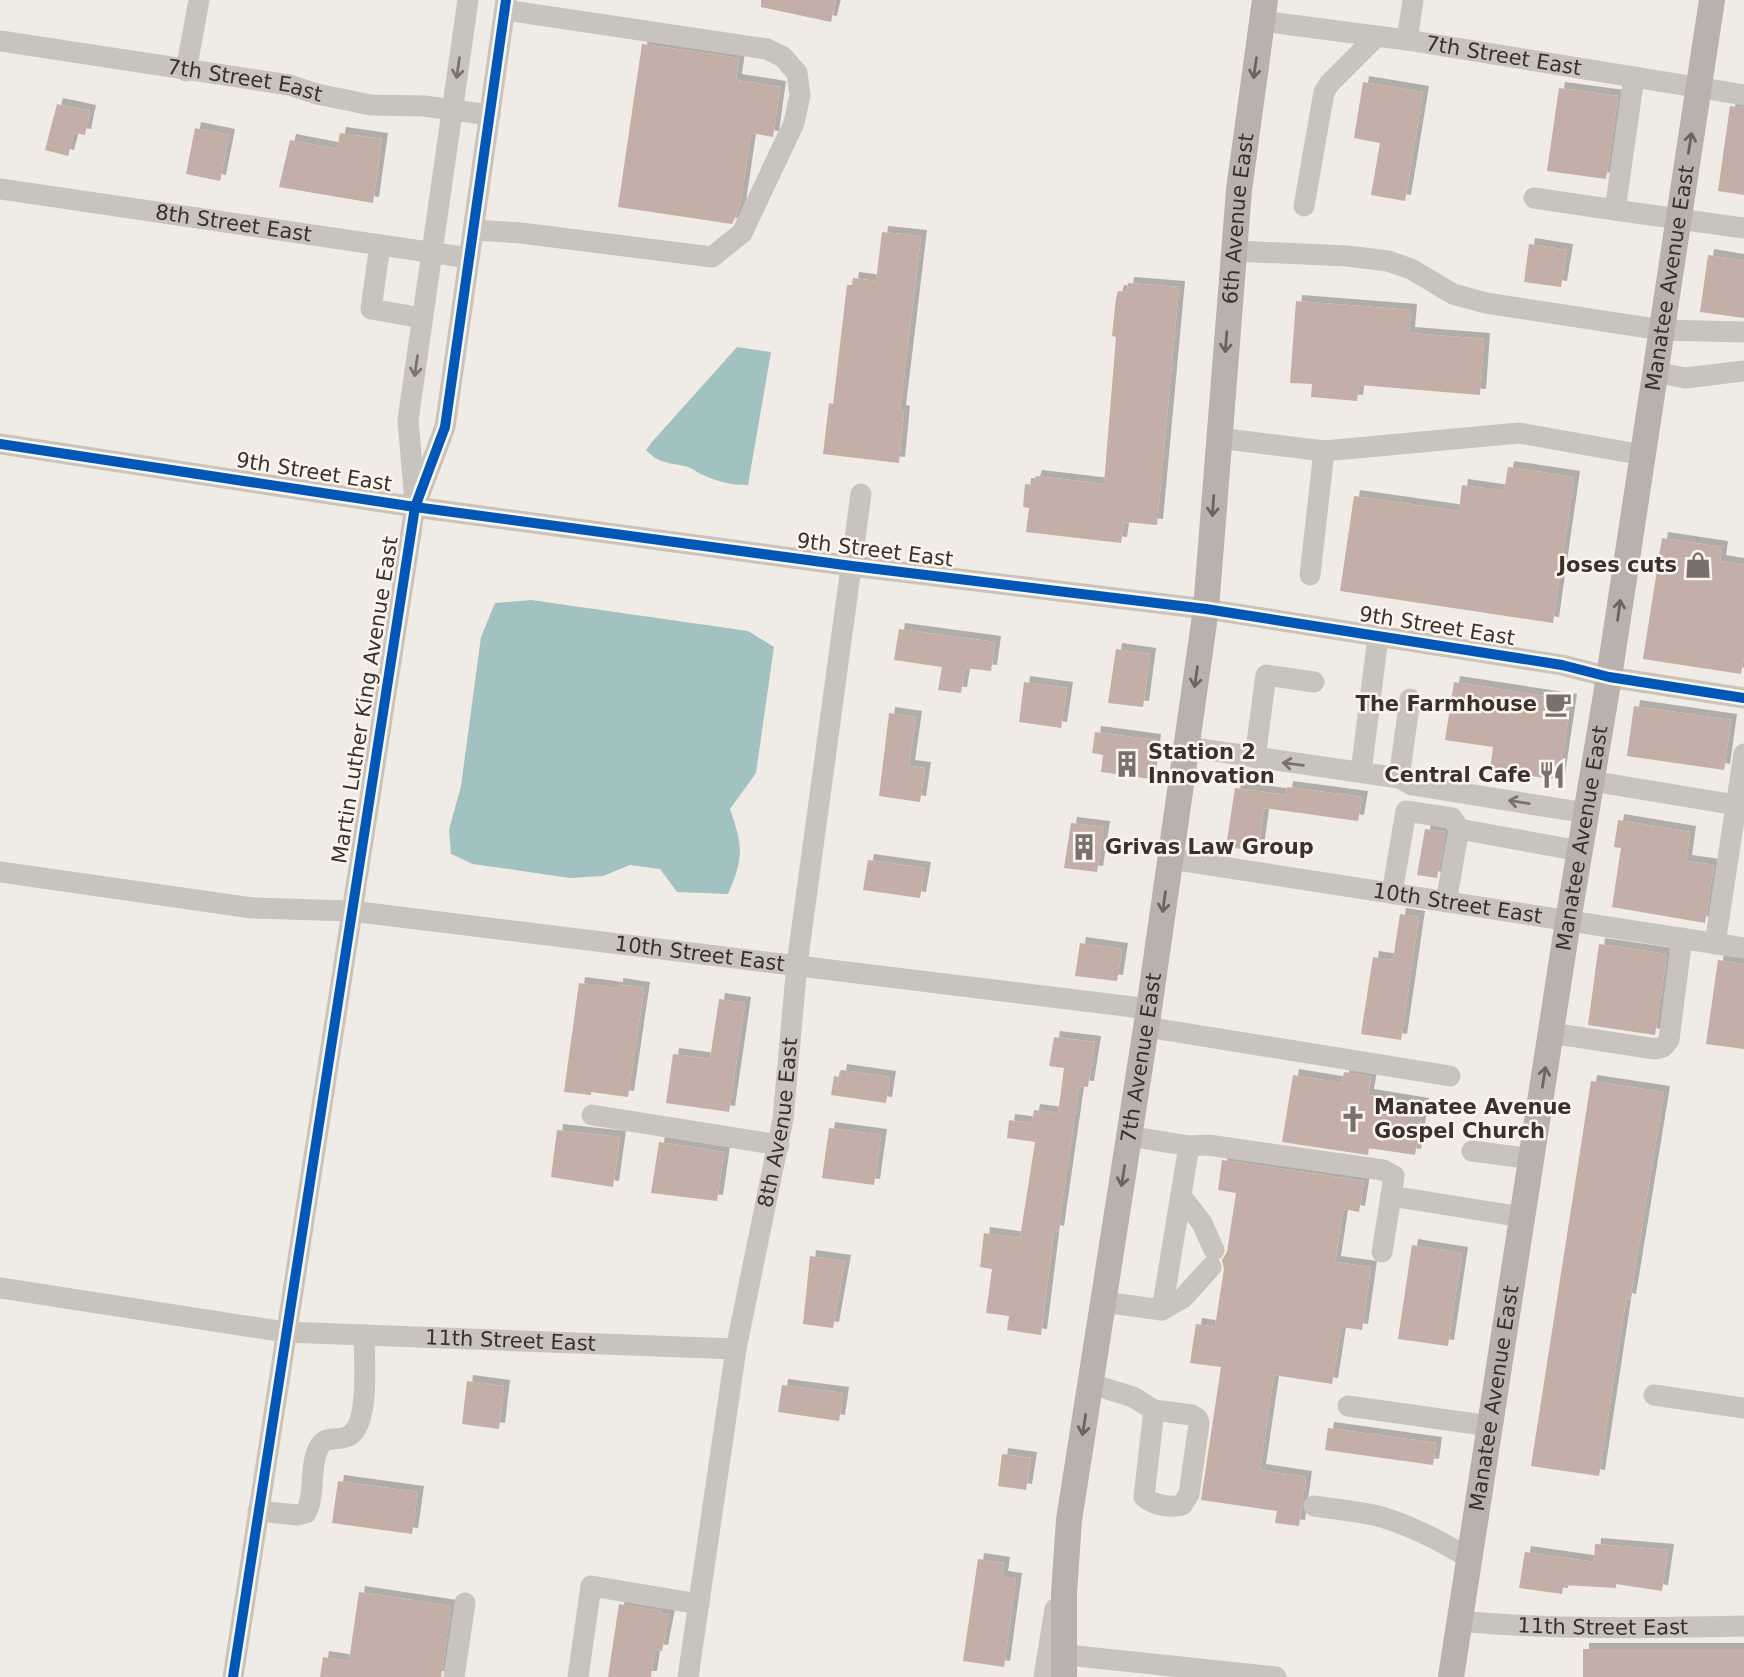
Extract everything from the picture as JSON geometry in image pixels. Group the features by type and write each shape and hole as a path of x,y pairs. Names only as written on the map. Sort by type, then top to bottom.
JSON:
{"main road":[{"name":"Manatee Avenue East","path":"1451,1677 1609,677 1712,0"},
{"name":"6th Avenue East","path":"1218,438 1239,190 1263,10"},
{"name":"7th Avenue East","path":"1059,1661 1069,1520 1171,859 1206,609 1218,438"}],"street":[{"path":"186,71 192,26 199,0"},
{"name":"Martin Luther King Avenue East","path":"415,507 408,420 468,0"},
{"path":"1407,40 1413,0"},
{"path":"473,230 712,257 742,233 793,123 800,95 797,73 783,57 767,49 506,5"},
{"name":"Martin Luther King Avenue East","path":"233,1677 415,507 445,427 506,5"},
{"name":"7th Street East","path":"1263,10 1377,36 1744,95"},
{"path":"1304,206 1324,93 1329,84 1377,36"},
{"name":"7th Street East","path":"0,41 289,85 317,94 372,104 490,115"},
{"path":"1615,210 1634,77"},
{"name":"8th Street East","path":"0,189 469,258"},
{"path":"1534,198 1744,228"},
{"path":"380,244 371,309 422,318"},
{"path":"1234,251 1347,256 1388,261 1411,269 1453,294 1486,303 1662,330 1744,332"},
{"path":"1655,372 1685,378 1744,371"},
{"path":"1218,438 1324,451 1519,433 1643,454"},
{"name":"9th Street East","path":"0,444 415,507 852,566 1206,609 1562,665 1609,677 1744,698"},
{"path":"1310,575 1324,451"},
{"name":"8th Avenue East","path":"688,1677 736,1349 779,1144 786,1096 797,964 861,494"},
{"path":"1361,772 1378,637"},
{"path":"1255,758 1266,675 1314,682"},
{"path":"1399,778 1410,699"},
{"path":"1187,747 1399,778 1412,785 1586,813"},
{"path":"1715,943 1744,754"},
{"path":"1591,781 1736,805"},
{"path":"1447,902 1457,792"},
{"path":"1392,893 1406,811 1580,851"},
{"name":"10th Street East","path":"1171,859 1744,948"},
{"name":"10th Street East","path":"0,872 252,908 351,911 797,964 1147,1018 1450,1076"},
{"path":"1551,1033 1655,1049 1663,1047 1669,1040 1682,938"},
{"path":"592,1115 779,1144"},
{"path":"1129,1136 1383,1170 1394,1176 1382,1252"},
{"path":"1162,1310 1189,1146"},
{"path":"1472,1151 1532,1159"},
{"path":"1103,1302 1162,1310 1183,1298 1213,1258 1202,1223 1181,1196"},
{"path":"1391,1196 1522,1217"},
{"name":"11th Street East","path":"0,1289 285,1332 736,1349"},
{"path":"258,1510 297,1515 306,1513 311,1503 317,1450 322,1441 345,1438 355,1433 360,1424 365,1367 364,1335"},
{"path":"1091,1384 1133,1397 1154,1410"},
{"path":"1654,1395 1744,1408"},
{"path":"1348,1406 1490,1426"},
{"path":"1314,1506 1374,1515 1395,1522 1446,1544 1469,1558"},
{"path":"578,1677 591,1586 699,1604"},
{"path":"454,1677 465,1603"},
{"name":"11th Street East","path":"1460,1621 1612,1629 1744,1626"},
{"path":"1044,1677 1059,1661 1276,1677"}],"water":[{"path":"737,347 771,352 748,485 714,480 688,467 661,461 646,450"},
{"path":"531,600 748,631 774,647 756,773 730,809 740,851 737,870 728,894 677,892 660,869 630,865 603,876 570,878 473,864 451,854 449,830 461,786 481,637 495,603"}],"building":[{"path":"761,0 836,0 831,22 761,7"},
{"path":"642,44 739,58 736,80 780,87 773,137 751,133 740,207 732,224 618,207"},
{"path":"1363,82 1423,92 1405,201 1371,195 1380,143 1354,138"},
{"path":"1559,88 1618,96 1606,179 1547,171"},
{"path":"57,104 90,111 85,135 74,133 68,156 45,150"},
{"path":"1730,106 1744,108 1744,195 1718,191"},
{"path":"195,128 229,135 220,181 186,174"},
{"path":"340,133 382,139 373,203 279,187 290,140 337,149"},
{"path":"882,232 921,236 900,411 904,412 899,463 823,454 829,403 833,404 847,285 852,285 853,278 876,281"},
{"path":"1529,244 1567,250 1561,287 1524,282"},
{"path":"1708,255 1744,261 1744,318 1700,312"},
{"path":"1128,283 1179,287 1157,525 1124,522 1121,543 1026,532 1029,508 1023,507 1025,484 1033,485 1036,476 1104,484 1116,337 1112,336 1116,298 1118,291 1127,292"},
{"path":"1296,301 1411,310 1409,333 1484,339 1480,395 1359,385 1357,401 1311,397 1312,384 1290,383"},
{"path":"1508,467 1574,477 1553,623 1340,591 1354,496 1459,511 1462,485 1504,491"},
{"path":"1662,538 1722,547 1720,561 1744,565 1744,656 1741,674 1643,659"},
{"path":"899,629 995,642 991,671 965,668 961,693 938,690 942,667 894,660"},
{"path":"1116,649 1150,654 1143,707 1108,703"},
{"path":"1024,682 1067,688 1061,728 1019,722"},
{"path":"1454,682 1571,700 1559,780 1490,770 1493,747 1445,740"},
{"path":"1634,706 1731,720 1724,770 1627,756"},
{"path":"889,713 916,717 909,766 925,768 920,802 879,796"},
{"name":"Station 2 Innovation","path":"1095,732 1155,740 1150,779 1101,772 1103,755 1092,753"},
{"path":"1287,787 1362,797 1358,821 1264,808 1258,851 1226,847 1235,788 1286,795"},
{"path":"1618,820 1690,832 1686,861 1714,865 1705,923 1612,907 1621,848 1614,847"},
{"name":"Grivas Law Group","path":"1071,823 1104,827 1097,872 1064,868"},
{"path":"1425,829 1445,832 1437,878 1417,875"},
{"path":"868,860 925,868 920,898 863,890"},
{"path":"1400,914 1419,917 1401,1040 1361,1034 1373,957 1393,960"},
{"path":"1080,943 1122,949 1117,981 1075,976"},
{"path":"1599,944 1667,954 1655,1035 1588,1025"},
{"path":"1718,960 1744,964 1744,1049 1706,1044"},
{"path":"579,983 644,988 628,1097 591,1092 591,1095 564,1092"},
{"path":"719,999 745,1003 729,1112 666,1103 673,1054 710,1059"},
{"path":"1054,1037 1095,1042 1088,1087 1079,1086 1058,1232 1054,1231 1041,1335 1007,1330 1009,1316 986,1313 992,1269 980,1267 984,1233 1020,1238 1035,1142 1007,1138 1009,1120 1032,1123 1034,1110 1058,1113 1064,1068 1049,1066"},
{"path":"841,1070 890,1077 886,1103 831,1095 834,1076 840,1077"},
{"name":"Manatee Avenue Gospel Church","path":"1344,1072 1371,1077 1368,1095 1423,1104 1415,1155 1369,1148 1368,1155 1282,1142 1293,1075 1342,1083"},
{"path":"1591,1081 1664,1092 1630,1300 1626,1299 1599,1476 1531,1466"},
{"path":"829,1128 881,1135 874,1185 822,1178"},
{"path":"557,1130 620,1137 613,1187 551,1177"},
{"path":"659,1142 724,1152 717,1201 651,1193"},
{"path":"1222,1160 1364,1181 1359,1212 1343,1209 1335,1262 1371,1267 1362,1330 1341,1327 1332,1384 1274,1375 1260,1470 1306,1477 1299,1526 1275,1523 1277,1511 1201,1500 1221,1367 1190,1363 1196,1324 1215,1327 1224,1269 1222,1260 1227,1252 1236,1193 1218,1190"},
{"path":"1412,1245 1462,1253 1448,1346 1398,1339"},
{"path":"810,1256 845,1261 833,1328 803,1324"},
{"path":"467,1381 504,1386 499,1429 462,1424"},
{"path":"782,1385 843,1393 839,1421 778,1412"},
{"path":"1328,1428 1436,1443 1433,1465 1325,1450"},
{"path":"1002,1454 1031,1458 1026,1490 998,1486"},
{"path":"338,1481 418,1492 412,1534 332,1523"},
{"path":"1595,1544 1668,1550 1662,1591 1616,1584 1616,1588 1563,1585 1562,1594 1519,1588 1525,1552 1594,1562"},
{"path":"978,1559 1004,1563 1002,1577 1016,1579 1004,1667 963,1661"},
{"path":"359,1592 451,1606 441,1677 320,1677 323,1657 349,1661"},
{"path":"619,1604 662,1611 661,1614 669,1615 662,1651 655,1650 651,1677 608,1677"},
{"path":"1583,1649 1744,1649 1744,1677 1583,1677"}],"cycle path":[{"path":"233,1677 415,507 445,427 506,0"},
{"path":"0,444 415,507 852,566 1206,609 1562,665 1609,677 1744,698"}],"place":[{"name":"Joses cuts","path":"1698,565"},
{"name":"The Farmhouse","path":"1558,704"},
{"name":"Station 2 Innovation","path":"1127,764"},
{"name":"Central Cafe","path":"1552,775"},
{"name":"Grivas Law Group","path":"1084,847"},
{"name":"Manatee Avenue Gospel Church","path":"1353,1119"}]}
